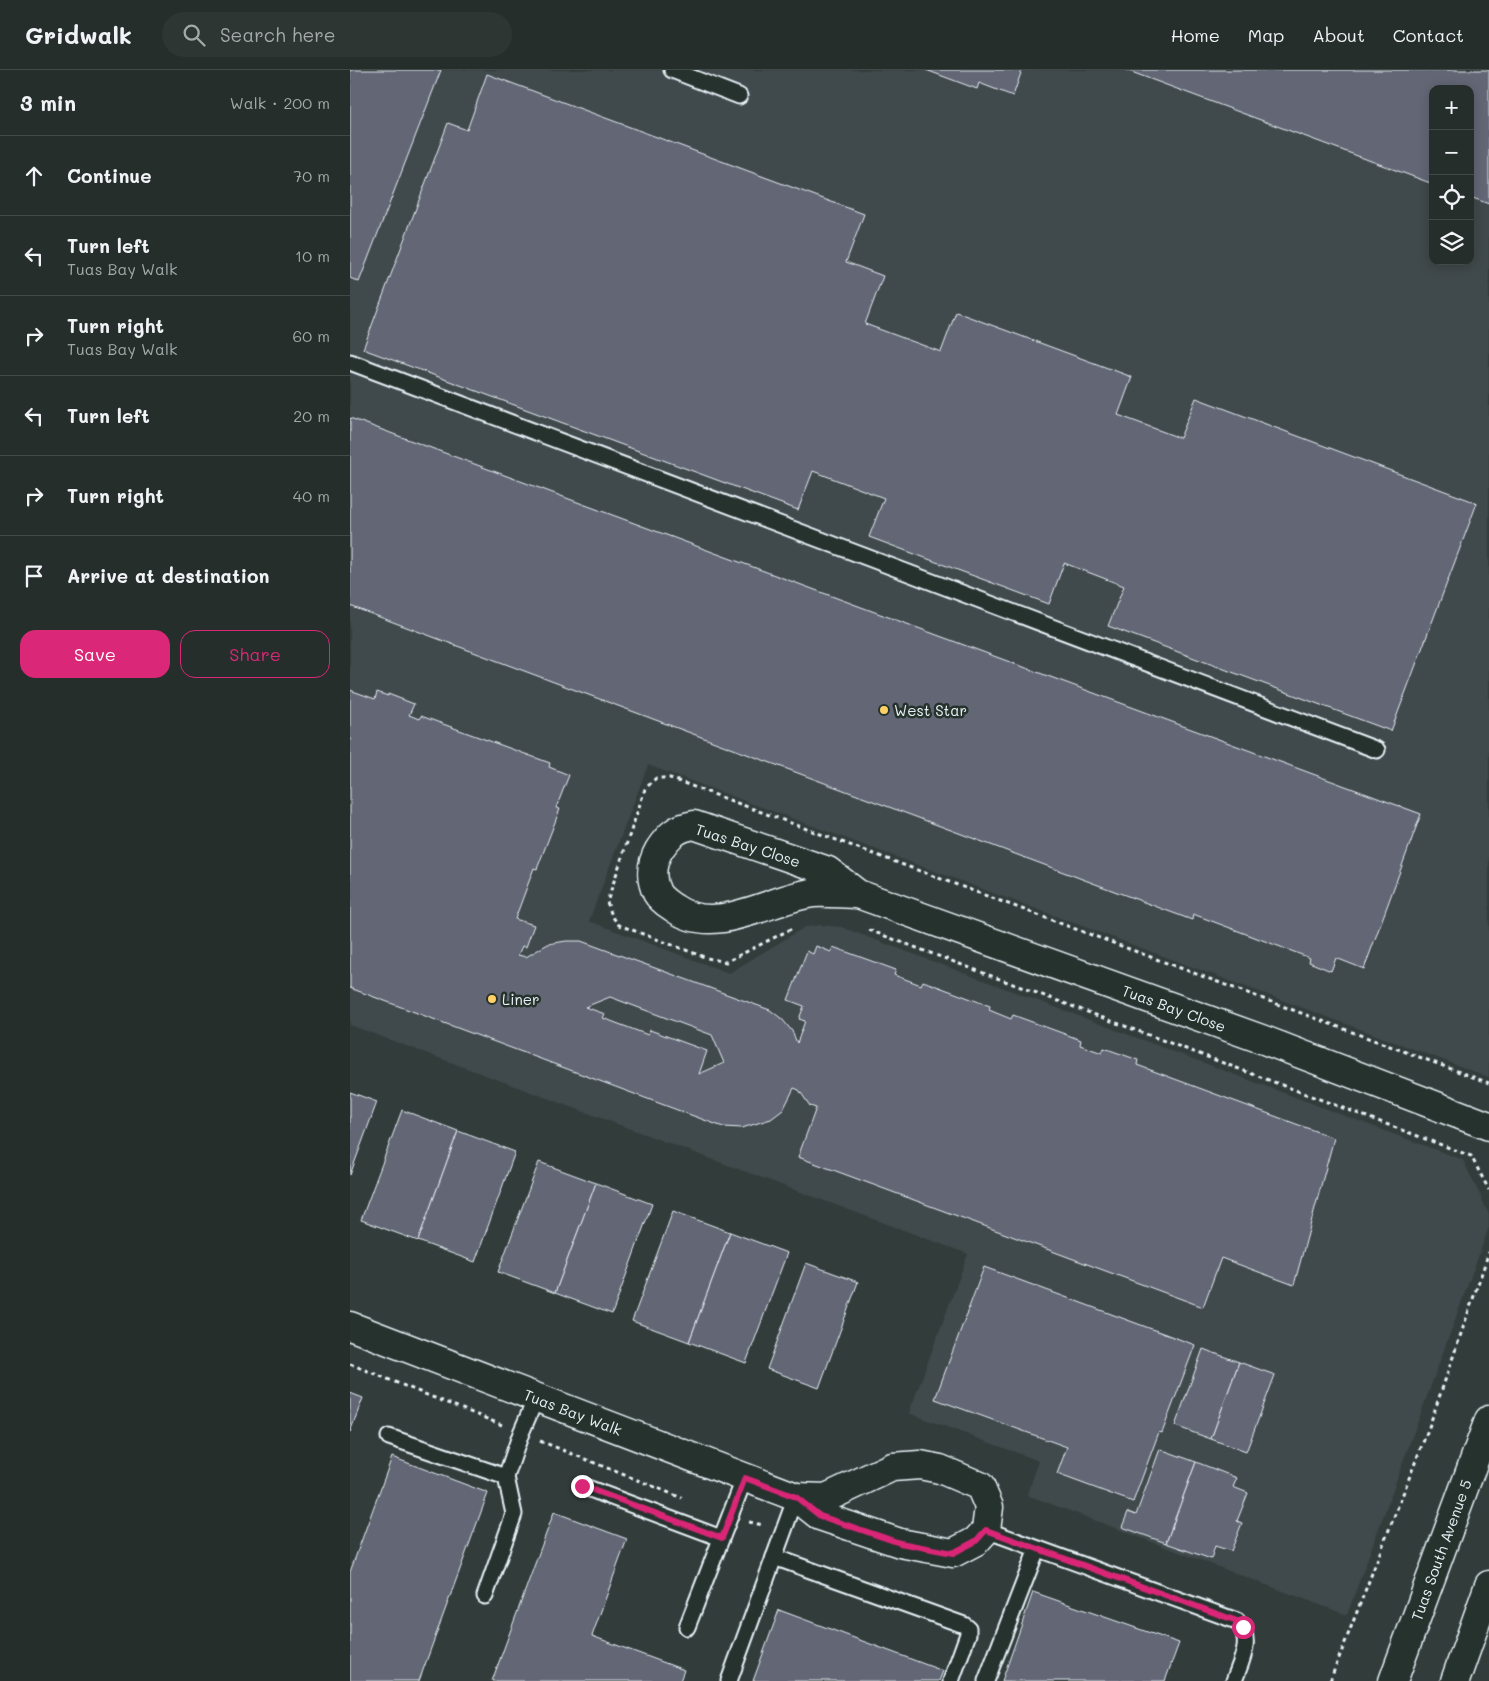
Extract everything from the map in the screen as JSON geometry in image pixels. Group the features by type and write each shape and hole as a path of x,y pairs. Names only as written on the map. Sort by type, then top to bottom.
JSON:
{"street":[{"name":"Tuas Bay Close","path":"858,894 812,893 741,915 714,918 685,916 660,898 653,885 652,870 655,857 668,836 680,828 694,825 828,871 858,894 1264,1040 1489,1126"},
{"name":"Tuas Bay Walk","path":"350,1326 796,1497 820,1516 900,1543 953,1553 976,1541 986,1530 989,1507 980,1486 940,1469 920,1466 892,1467 826,1498 796,1497"},
{"name":"Tuas South Avenue 5","path":"1393,1681 1489,1420"},
{"path":"1455,1681 1489,1585"}],"lane":[{"path":"672,70 738,96"},
{"path":"350,362 1377,750"},
{"path":"485,1596 514,1514 506,1478 521,1433 536,1398"},
{"path":"388,1437 506,1478"},
{"path":"687,1627 745,1478"},
{"path":"582,1486 722,1538"},
{"path":"729,1681 796,1497"},
{"path":"986,1530 1237,1621 1243,1627 1247,1636 1245,1650 1234,1681"},
{"path":"986,1681 1036,1549"},
{"path":"774,1557 964,1625 968,1628 968,1634 951,1681"}],"path":[{"path":"798,925 726,962 707,958 619,925 612,916 607,902 645,789 656,778 670,778 1489,1083"},
{"path":"867,929 1471,1156 1489,1190"},
{"path":"1330,1681 1430,1427 1489,1252"}],"shaded area":[{"path":"350,70 1489,70 1489,1077 648,765 589,921 729,973 805,927 821,925 841,927 1463,1160 1489,1214 1489,1227 1347,1615 1027,1495 1039,1461 909,1413 968,1254 350,1025"}],"building":[{"path":"350,70 441,70 359,282 350,278"},
{"path":"926,70 1022,70 1013,96 979,83 977,89"},
{"path":"1126,70 1489,70 1489,204 1474,198 1474,85 1429,85 1429,183"},
{"path":"487,74 864,214 846,262 883,276 865,324 941,352 956,312 1132,377 1118,415 1180,438 1196,398 1477,503 1391,731 1108,626 1124,586 1064,563 1049,604 869,537 884,498 813,471 798,510 363,349 448,123 467,130"},
{"name":"West Star","path":"350,418 1421,814 1364,969 1336,958 1331,971 1309,962 1310,958 1193,914 1192,920 350,606"},
{"name":"Liner","path":"350,690 375,699 377,692 388,696 388,694 414,704 409,715 419,719 421,716 550,763 549,767 569,775 556,808 560,809 537,869 534,868 515,919 534,925 526,947 522,946 518,955 526,957 548,944 581,941 770,1010 782,1019 792,1031 797,1043 805,1021 799,1019 804,1006 788,1000 807,951 813,954 816,946 831,952 833,947 896,970 894,975 921,985 923,981 990,1006 989,1010 1011,1019 1013,1015 1081,1040 1080,1045 1102,1053 1104,1048 1138,1060 1137,1065 1334,1138 1294,1285 1221,1258 1203,1307 798,1157 816,1108 810,1106 799,1090 794,1088 783,1110 771,1119 742,1128 723,1127 350,988","holes":["610,997 712,1035 724,1063 699,1074 707,1051 650,1030 648,1035 603,1018 605,1014 585,1007"]},
{"path":"350,1092 377,1102 350,1175"},
{"path":"402,1110 458,1131 418,1241 361,1220"},
{"path":"458,1131 515,1152 475,1262 418,1241"},
{"path":"539,1162 596,1183 555,1293 498,1272"},
{"path":"596,1183 652,1204 612,1314 555,1293"},
{"path":"673,1211 730,1232 689,1342 632,1321"},
{"path":"730,1232 787,1253 746,1363 689,1342"},
{"path":"806,1263 858,1282 819,1388 767,1369"},
{"path":"984,1267 1195,1345 1162,1433 1159,1432 1133,1502 1057,1474 1067,1447 935,1399"},
{"path":"1203,1349 1239,1362 1211,1439 1175,1426"},
{"path":"1239,1362 1275,1375 1246,1452 1211,1439"},
{"path":"350,1393 363,1398 350,1432"},
{"path":"1160,1449 1196,1462 1166,1543 1122,1527 1128,1512 1136,1515"},
{"path":"392,1457 488,1493 419,1681 350,1681 350,1572"},
{"path":"1196,1462 1237,1478 1233,1487 1248,1493 1237,1521 1242,1523 1231,1551 1215,1546 1211,1559 1166,1543"},
{"path":"554,1512 627,1539 592,1636 684,1670 680,1681 492,1681"},
{"path":"1033,1592 1179,1643 1165,1681 1002,1681"},
{"path":"779,1610 943,1671 939,1681 753,1681"}],"place":[{"name":"West Star","path":"884,710"},
{"name":"Liner","path":"492,999"}],"route":[{"path":"582,1486 722,1538 745,1478 796,1497 820,1516 900,1543 953,1553 976,1541 986,1530 1237,1621 1243,1627"}]}
